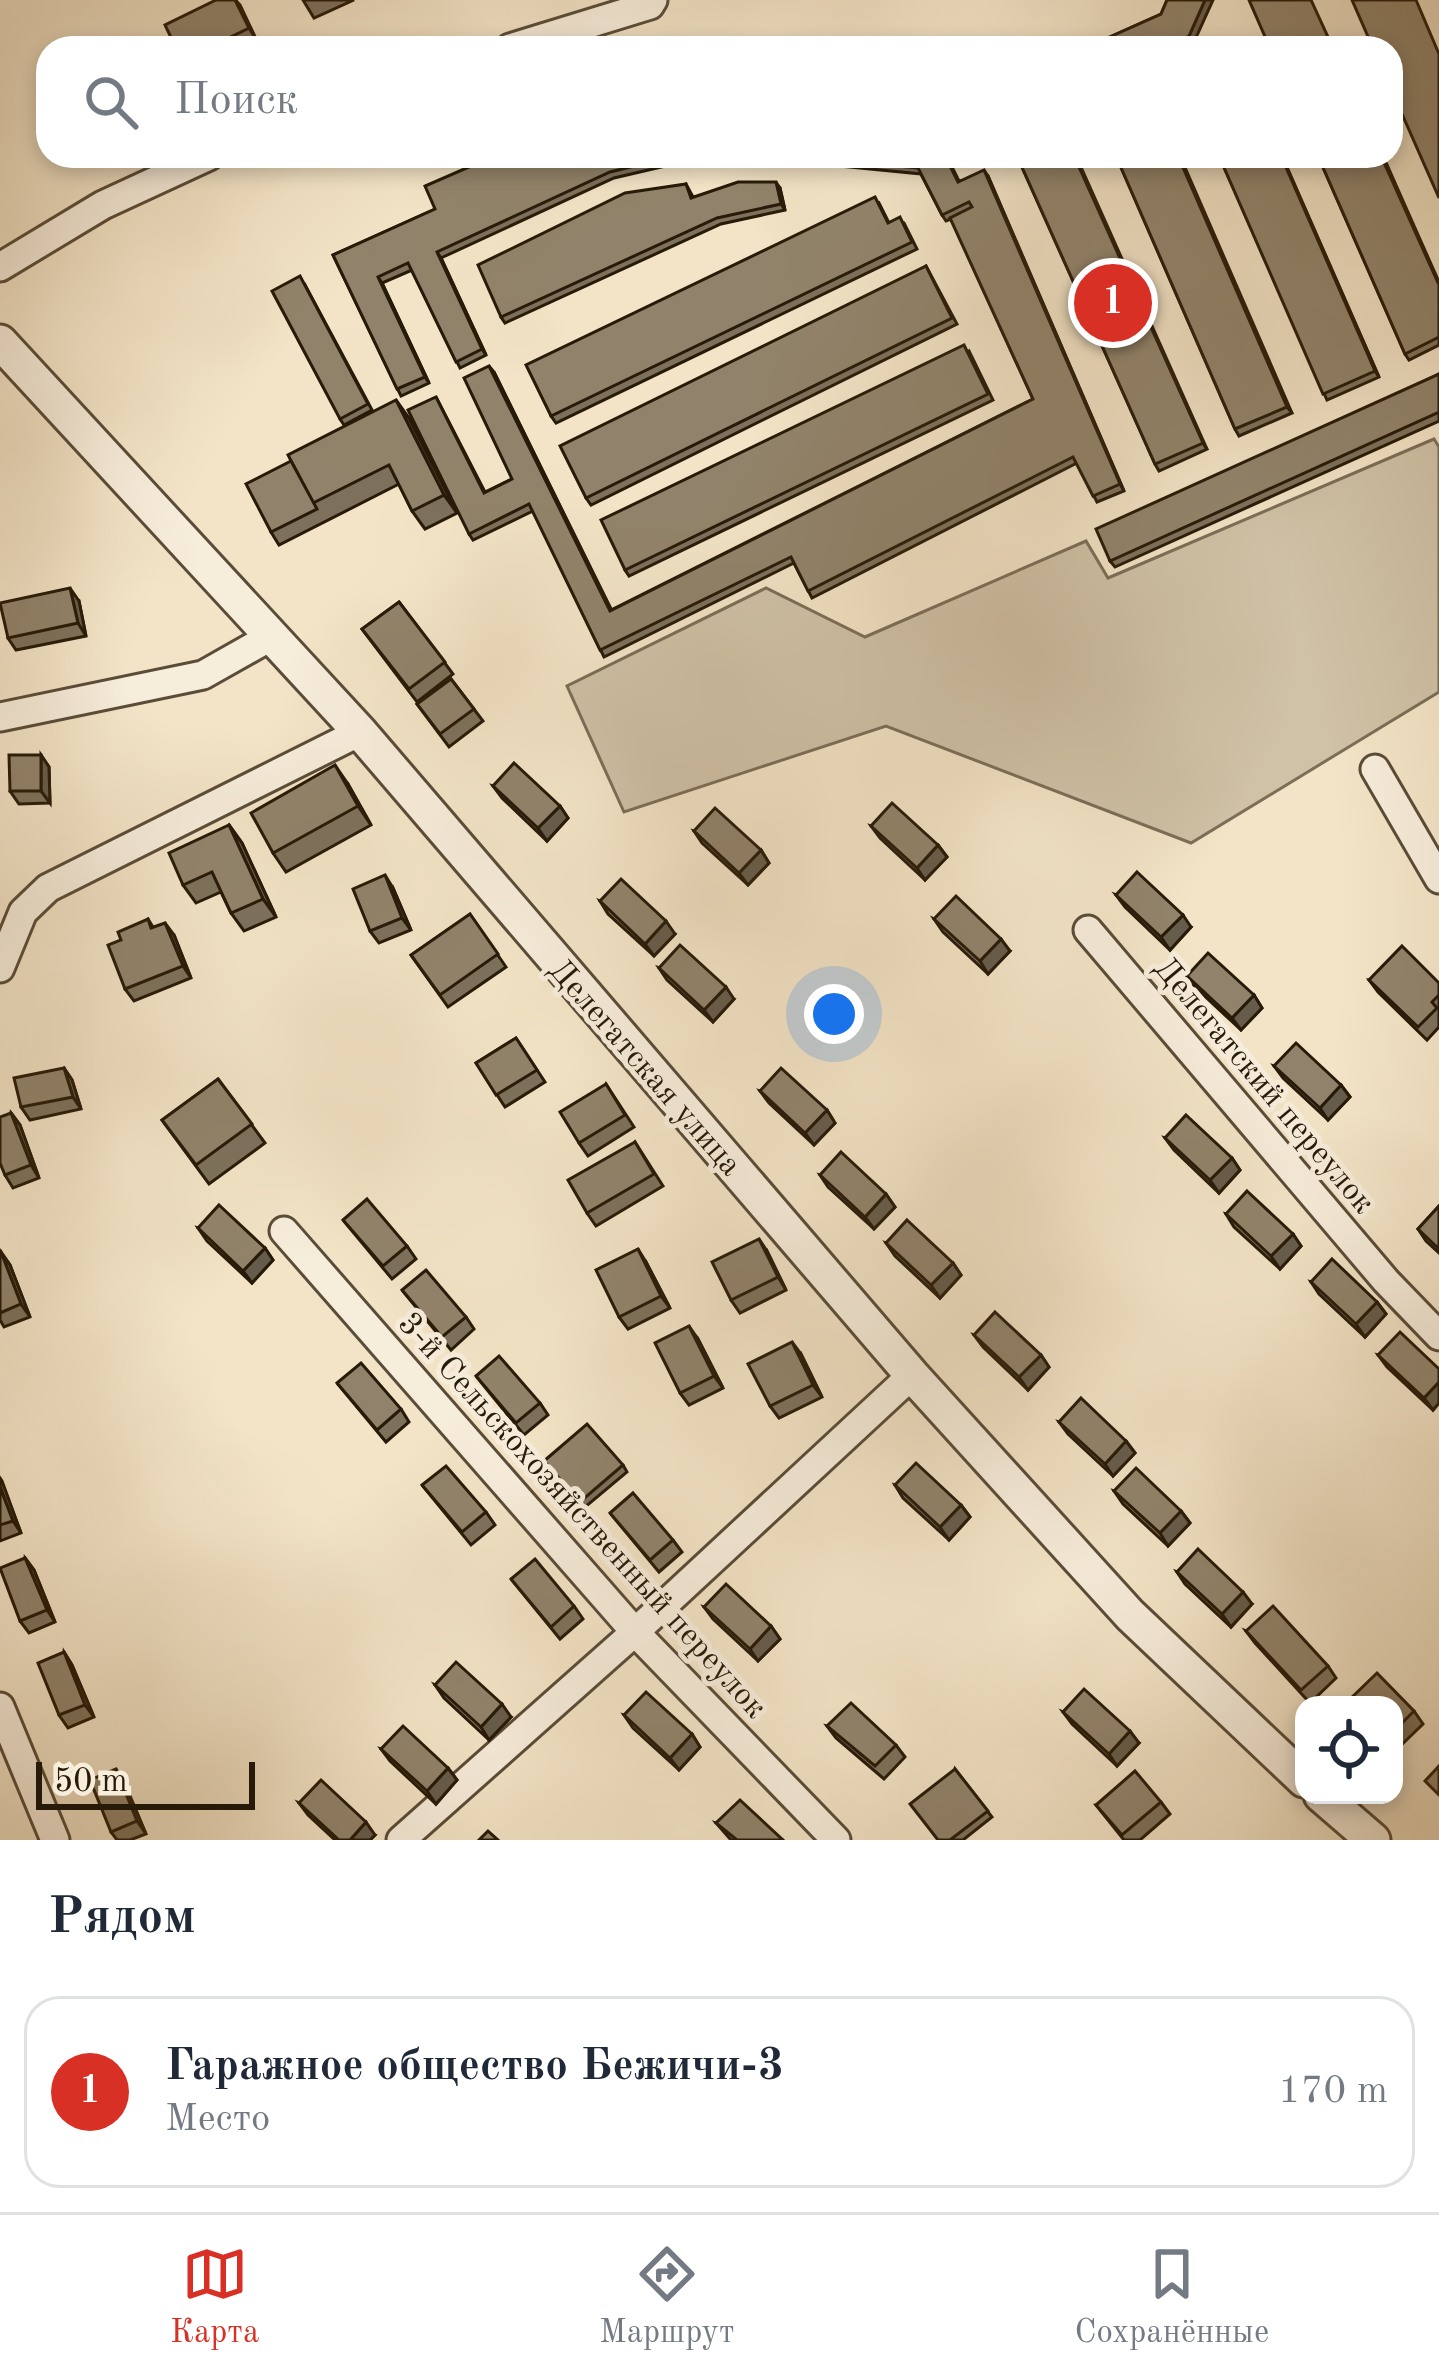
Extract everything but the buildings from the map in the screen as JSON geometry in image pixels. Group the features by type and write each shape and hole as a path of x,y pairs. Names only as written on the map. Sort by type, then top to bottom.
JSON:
{"street":[{"path":"549,36 650,5 653,0"},
{"path":"0,267 103,205 183,168"},
{"name":"Делегатская улица","path":"0,342 361,733 912,1375 1130,1615 1295,1771"},
{"path":"0,718 203,675 272,636"},
{"path":"0,968 23,912 48,888 361,733"},
{"path":"1375,769 1439,879"},
{"name":"Делегатский переулок","path":"1088,930 1439,1336"},
{"name":"3-й Сельскохозяйственный переулок","path":"284,1231 635,1632 836,1840"},
{"path":"401,1840 635,1632 912,1375"},
{"path":"0,1706 55,1840"},
{"path":"1331,1804 1373,1840"}],"shaded area":[{"path":"1434,439 1439,447 1439,692 1191,843 886,726 624,812 567,686 766,588 865,637 1086,541 1108,578"}],"place":[{"name":"Гаражное общество Бежичи-3","path":"1113,303"}]}
